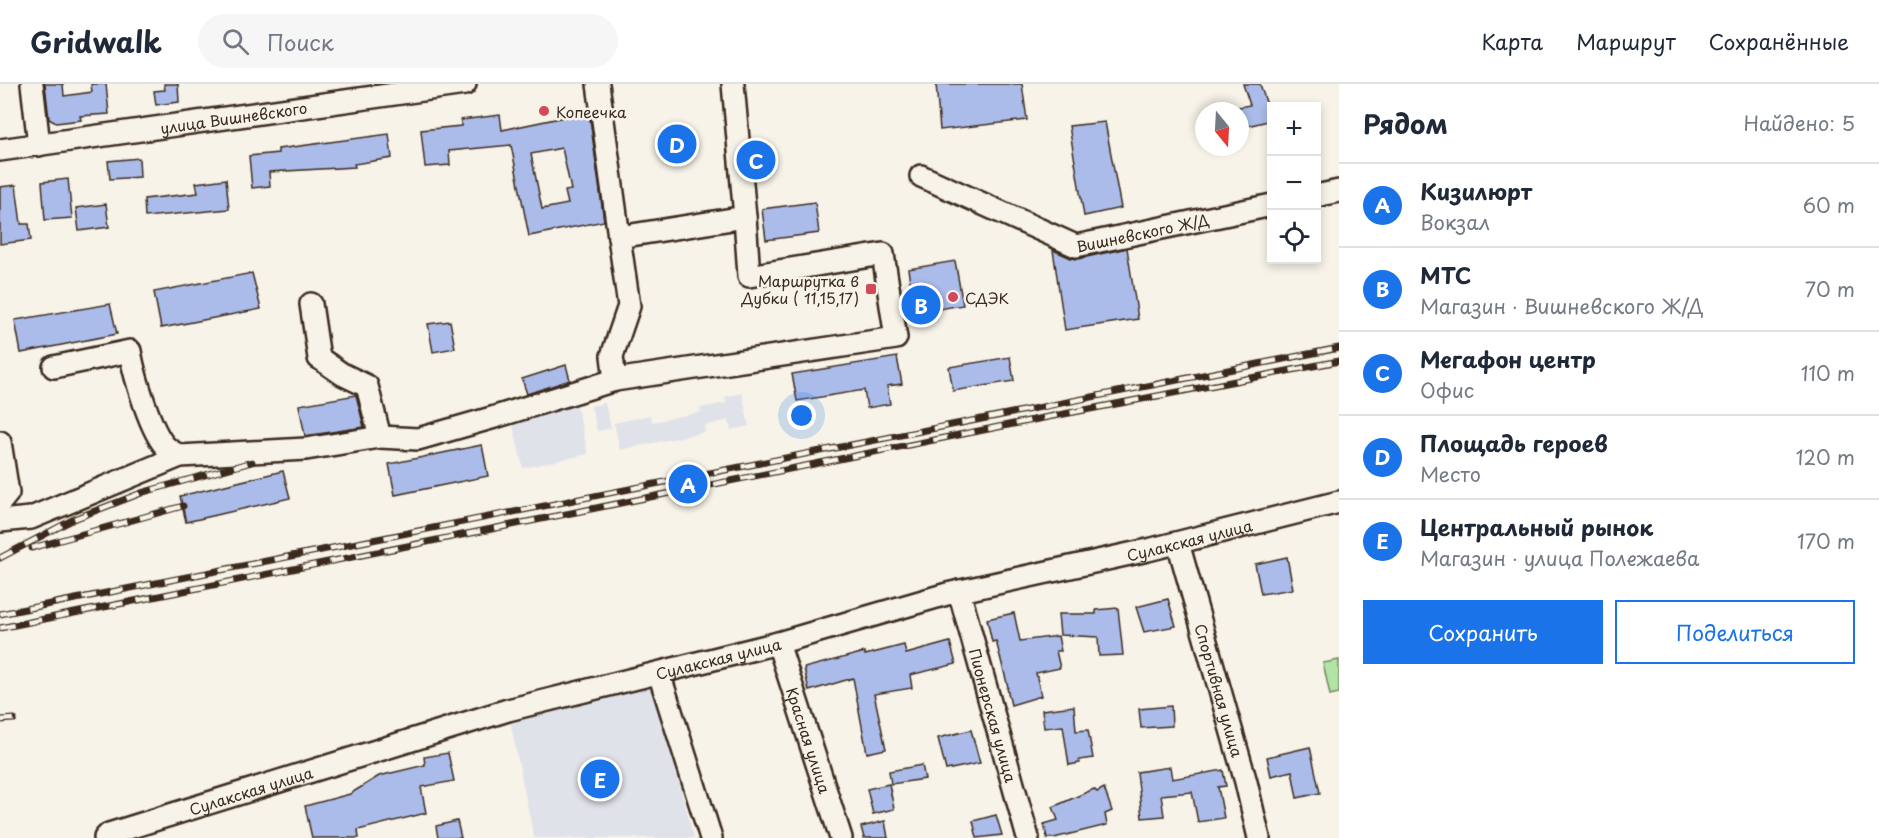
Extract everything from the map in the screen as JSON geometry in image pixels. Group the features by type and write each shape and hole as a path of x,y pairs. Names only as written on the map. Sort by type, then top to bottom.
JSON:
{"street":[{"path":"32,84 39,146"},
{"name":"улица Вишневского","path":"0,150 465,84"},
{"path":"598,84 629,306 612,356 615,380"},
{"path":"0,521 31,518 180,456 306,449 380,438 418,438 615,380 896,338 883,254 749,276 734,84"},
{"name":"Вишневского Ж/Д","path":"921,176 1077,246 1267,206"},
{"path":"1321,195 1339,191"},
{"path":"619,237 745,217"},
{"path":"311,304 319,358 342,374 368,386 380,438"},
{"path":"54,367 130,351 132,365 147,412 166,448 180,456"},
{"path":"0,442 8,493 0,503"},
{"name":"Сулакская улица","path":"105,838 109,834 508,710 778,643 959,591 1178,543 1339,502"},
{"name":"Спортивная улица","path":"1178,543 1246,782 1259,838"},
{"name":"Пионерская улица","path":"959,591 1028,838"},
{"name":"Красная улица","path":"778,643 841,838"},
{"path":"659,673 711,838"}],"shaded area":[{"path":"742,393 749,426 731,430 729,420 704,426 705,432 620,450 614,423 650,415 652,422 701,412 700,408 726,403 725,397"},
{"path":"576,403 588,454 523,468 511,417"},
{"path":"605,403 611,428 597,431 591,406"},
{"path":"653,682 694,838 534,838 510,721"}],"green space":[{"path":"1339,660 1339,693 1330,695 1323,663"}],"building":[{"path":"45,84 63,84 64,96 92,92 91,84 106,84 109,114 80,116 81,120 56,123 49,119"},
{"path":"164,84 178,84 179,102 156,105 154,91 165,90"},
{"path":"936,84 1022,84 1027,120 940,130"},
{"path":"1243,84 1260,84 1267,105 1267,121 1249,126 1249,102"},
{"path":"589,112 604,221 529,236 511,145 449,151 450,165 425,167 421,130 461,126 461,120 500,115 502,130","holes":["562,148 571,190 565,191 568,204 542,209 531,154"]},
{"path":"1105,122 1121,208 1084,216 1069,126"},
{"path":"389,134 392,158 354,164 355,167 269,172 270,186 252,188 249,156 278,153 278,149"},
{"path":"139,158 140,177 110,179 108,161"},
{"path":"68,179 72,218 45,220 42,182"},
{"path":"226,179 229,209 145,217 144,199 198,193 196,183"},
{"path":"16,185 21,224 29,224 31,240 0,244 0,187"},
{"path":"815,202 819,233 766,240 762,209"},
{"path":"106,204 109,227 79,231 76,208"},
{"path":"1127,248 1138,319 1065,330 1053,250 1078,259"},
{"path":"955,261 963,305 915,313 908,269"},
{"path":"252,273 261,309 161,328 154,292"},
{"path":"110,304 117,334 21,353 15,320"},
{"path":"450,321 455,348 433,352 428,324"},
{"path":"897,357 902,384 887,386 890,404 867,408 864,390 797,401 792,374"},
{"path":"1010,357 1014,381 953,391 949,367"},
{"path":"566,365 570,380 527,394 522,379"},
{"path":"356,395 364,427 305,436 299,405"},
{"path":"482,445 488,476 395,495 389,464"},
{"path":"283,471 290,498 186,522 180,496"},
{"path":"1287,557 1293,589 1261,594 1255,564"},
{"path":"1168,599 1176,626 1144,632 1136,607"},
{"path":"1118,608 1123,655 1099,656 1098,637 1060,635 1058,614 1096,614 1096,610"},
{"path":"1014,613 1020,641 1058,636 1061,651 1056,651 1060,668 1036,673 1041,696 1011,705 996,641 992,642 987,619"},
{"path":"950,642 956,664 910,675 912,688 874,694 886,749 867,753 853,678 809,691 804,668 865,652 865,655 904,645 906,654"},
{"path":"1074,706 1076,731 1088,730 1093,758 1079,760 1080,763 1069,765 1063,726 1044,728 1042,710"},
{"path":"1171,706 1172,726 1141,728 1139,709"},
{"path":"971,730 980,763 946,770 938,738"},
{"path":"1310,747 1320,793 1297,798 1292,771 1271,776 1267,757"},
{"path":"448,753 454,781 421,787 426,813 358,830 359,838 312,838 305,806 350,794 379,776 425,765 424,757"},
{"path":"922,765 925,779 891,784 889,771"},
{"path":"1170,767 1172,779 1223,770 1226,786 1218,787 1224,818 1198,822 1192,792 1161,795 1164,816 1142,818 1137,772"},
{"path":"889,784 894,809 873,814 867,789"},
{"path":"1104,788 1112,811 1105,814 1107,825 1047,838 1044,824 1058,820 1053,807 1094,789 1097,792"},
{"path":"996,815 1002,835 977,838 973,821"},
{"path":"457,821 461,838 438,838 436,826"},
{"path":"885,821 888,838 864,838 861,827"}],"railway":[{"path":"0,614 1339,348"},
{"path":"0,628 1038,419 1339,361"},
{"path":"0,558 74,519 144,492 252,462"},
{"path":"32,548 183,506"},
{"path":"0,720 14,719"}],"place":[{"name":"Копеечка","path":"544,111"},
{"name":"Площадь героев","path":"677,144"},
{"name":"Мегафон центр","path":"756,160"},
{"name":"Маршрутка в Дубки ( 11,15,17)","path":"871,289"},
{"name":"СДЭК","path":"953,297"},
{"name":"МТС","path":"921,305"},
{"name":"Кизилюрт","path":"688,484"},
{"name":"Центральный рынок","path":"600,779"}]}
